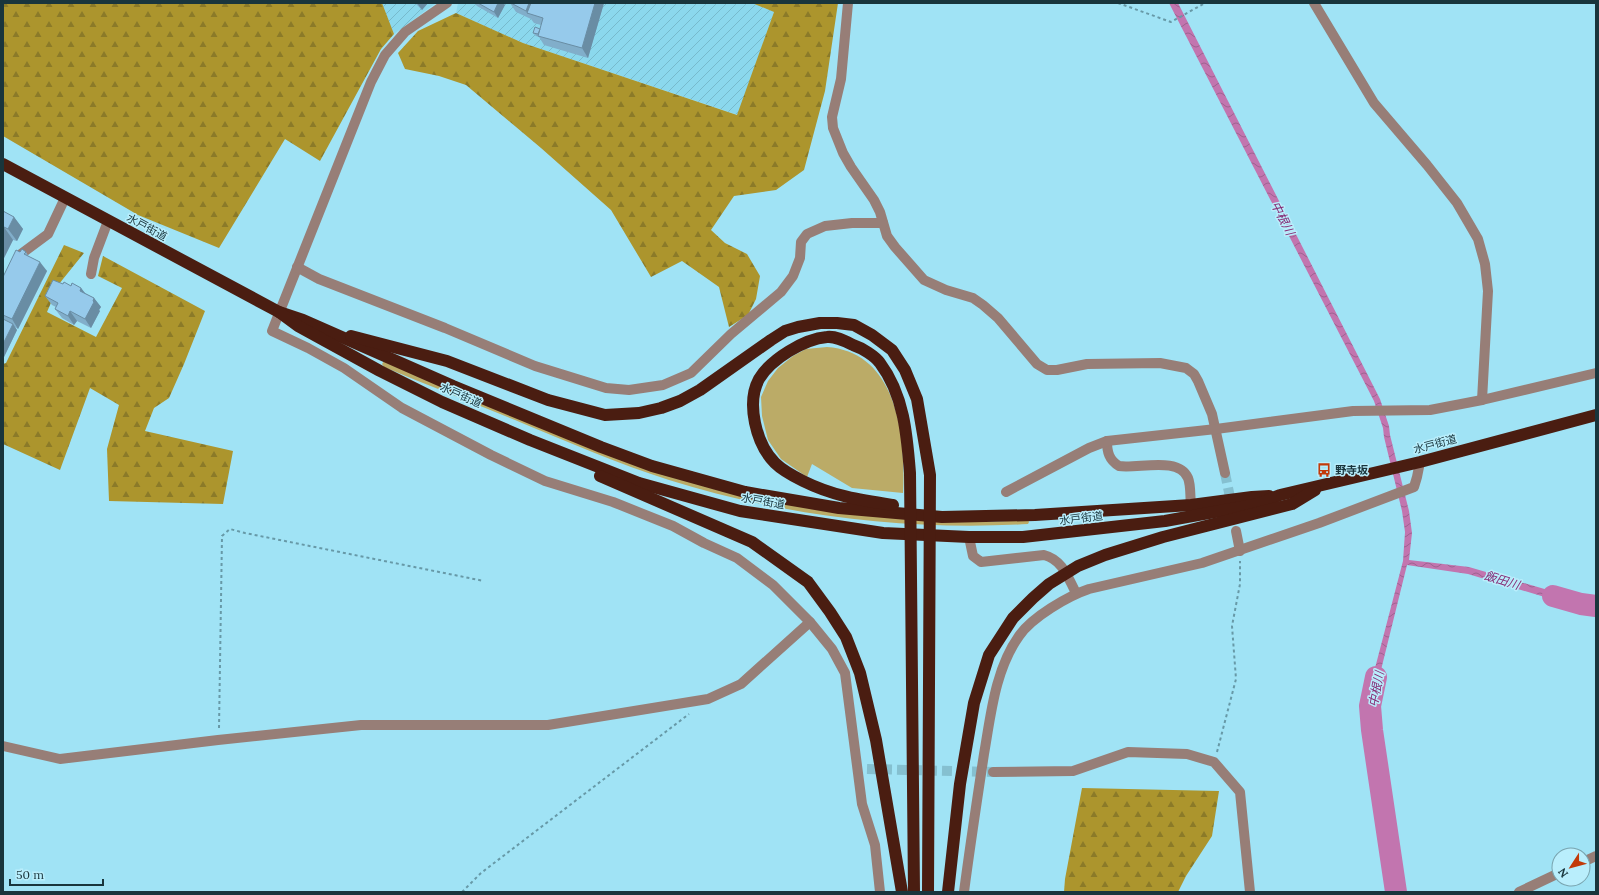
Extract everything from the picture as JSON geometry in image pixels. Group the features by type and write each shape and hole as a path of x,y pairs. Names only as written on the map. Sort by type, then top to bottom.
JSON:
{"highway":[{"name":"水戸街道","path":"3,164 279,312 334,334 452,386 587,441 652,466 745,492 839,508 942,517 1035,516 1191,505 1252,496 1280,495"},
{"name":"水戸街道","path":"279,312 298,326 380,371 442,402 530,440 640,483 740,511 883,533 969,537 1023,537 1165,521 1258,504 1280,495 1420,462 1596,415"},
{"path":"334,334 344,334 440,359 548,400 605,415 639,413 661,408 680,400 700,390 785,331 820,323 854,325 872,335 892,350 905,370 917,399 930,475 928,892"},
{"path":"914,892 911,563 910,473 907,432 899,402 892,382 880,362 859,347 843,340 829,337 813,340 800,345 779,358 767,368 759,379 754,393 755,422 758,435 774,463 788,474 820,490 853,499 987,516"},
{"path":"530,440 584,469 752,542 808,582 846,637 860,674 876,740 902,892"},
{"path":"948,892 960,784 974,703 989,655 1013,618 1033,598 1061,576 1105,555 1163,537 1292,504 1327,483"}],"street":[{"path":"447,3 405,32 385,55 371,82 272,331 308,348 344,368 402,408 491,455 545,480 613,502 673,526 704,543 737,558 772,585 810,622 832,649 845,673 848,684 862,804 875,845 880,892"},
{"path":"848,3 841,79 832,117 833,128 843,153 874,200 880,212 888,236 895,247 918,275 924,280 946,290 973,298 983,305 998,318 1037,364 1047,370 1057,370 1087,364 1160,363 1186,368 1194,374 1198,381 1212,414 1225,473"},
{"path":"1314,3 1374,103 1457,203 1478,239 1485,264 1488,291 1482,400"},
{"path":"12,272 21,254 48,234 65,198"},
{"path":"91,274 94,258 108,221"},
{"path":"297,267 319,279 445,328 535,366 606,388 629,390 663,385 691,373 736,330 781,292 793,276 800,258 801,242 807,234 825,226 852,222 884,223"},
{"path":"1006,492 1089,448 1107,441 1216,429 1352,411 1430,410 1482,400 1596,373"},
{"path":"1107,441 1107,451 1111,459 1119,466 1167,465 1176,466 1182,469 1189,479 1191,505"},
{"path":"964,892 986,742 996,691 1002,668 1018,637 1026,627 1076,593 1202,563 1240,551 1319,523 1414,486 1420,462"},
{"path":"1236,530 1240,551"},
{"path":"969,537 973,556 981,562 1044,555 1049,556 1061,564 1076,593"},
{"path":"3,746 60,759 361,725 548,725 708,699 741,684 810,622"},
{"path":"993,772 1073,771 1128,752 1187,754 1214,762 1240,792 1250,892"},
{"path":"857,767 867,769"},
{"path":"1519,892 1551,878"}],"path":[{"path":"1118,3 1171,22 1205,3"},
{"path":"218,740 222,536 230,529 253,535 484,581"},
{"path":"1214,762 1236,679 1232,626 1240,584 1240,551"},
{"path":"462,892 481,873 690,713"}],"shaded area":[{"path":"382,3 436,3 394,34"},
{"path":"458,3 752,3 774,12 738,115 523,43 456,13"},
{"path":"827,347 851,352 869,364 883,381 893,401 899,424 904,471 903,493 852,488 812,464 807,477 781,459 768,440 762,416 761,397 768,381 778,368 793,356 806,349"},
{"path":"384,361 719,489 970,521 987,522 1028,520 1029,522 1028,524 983,526 892,523 801,512 713,493 650,474 595,453 384,367 382,364"}],"green space":[{"path":"3,3 382,3 394,34 381,49 320,161 285,139 219,248 138,215 3,136"},
{"path":"752,3 838,3 825,91 804,170 776,190 734,196 711,230 725,243 747,254 760,276 756,299 748,315 729,327 719,287 682,261 651,277 611,210 541,148 466,85 439,76 405,69 398,53 418,31 456,13 523,43 737,115 774,12"},
{"path":"64,245 84,253 59,284 47,312 96,337 122,288 98,276 103,256 205,311 169,398 154,408 145,431 233,451 223,504 109,501 107,449 119,405 90,388 60,470 3,444 3,364 6,363"},
{"path":"1082,788 1219,791 1212,836 1186,876 1178,892 1064,892 1065,879"}],"water":[{"path":"1169,3 1178,3 1380,399 1389,426 1409,511 1412,533 1409,560 1469,567 1582,600 1581,608 1468,574 1407,565 1380,674 1374,707 1367,705 1374,672 1403,561 1405,532 1402,511 1383,428 1374,401"}],"building":[{"path":"478,3 498,3 494,12"},
{"path":"511,3 529,3 526,11"},
{"path":"531,3 595,3 582,48 538,36 543,18 527,13"},
{"path":"535,27 540,29 538,34 533,33"},
{"path":"3,211 14,217 8,229 4,227 3,230"},
{"path":"22,249 26,252 24,254 40,262 12,319 3,315 3,277 16,250 20,252"},
{"path":"53,280 63,284 64,282 71,286 72,283 81,288 80,291 94,298 94,302 85,319 70,311 68,316 55,309 58,303 45,296"},
{"path":"3,319 13,324 3,344"}],"waterway":[{"name":"飯田川","path":"1553,596 1581,604 1596,606"},
{"name":"中根川","path":"1376,677 1370,706 1372,730 1396,892"}],"tunnel":[{"path":"1225,473 1232,507"},
{"path":"867,769 993,772"}],"place":[{"name":"野寺坂","path":"1324,470"}]}
